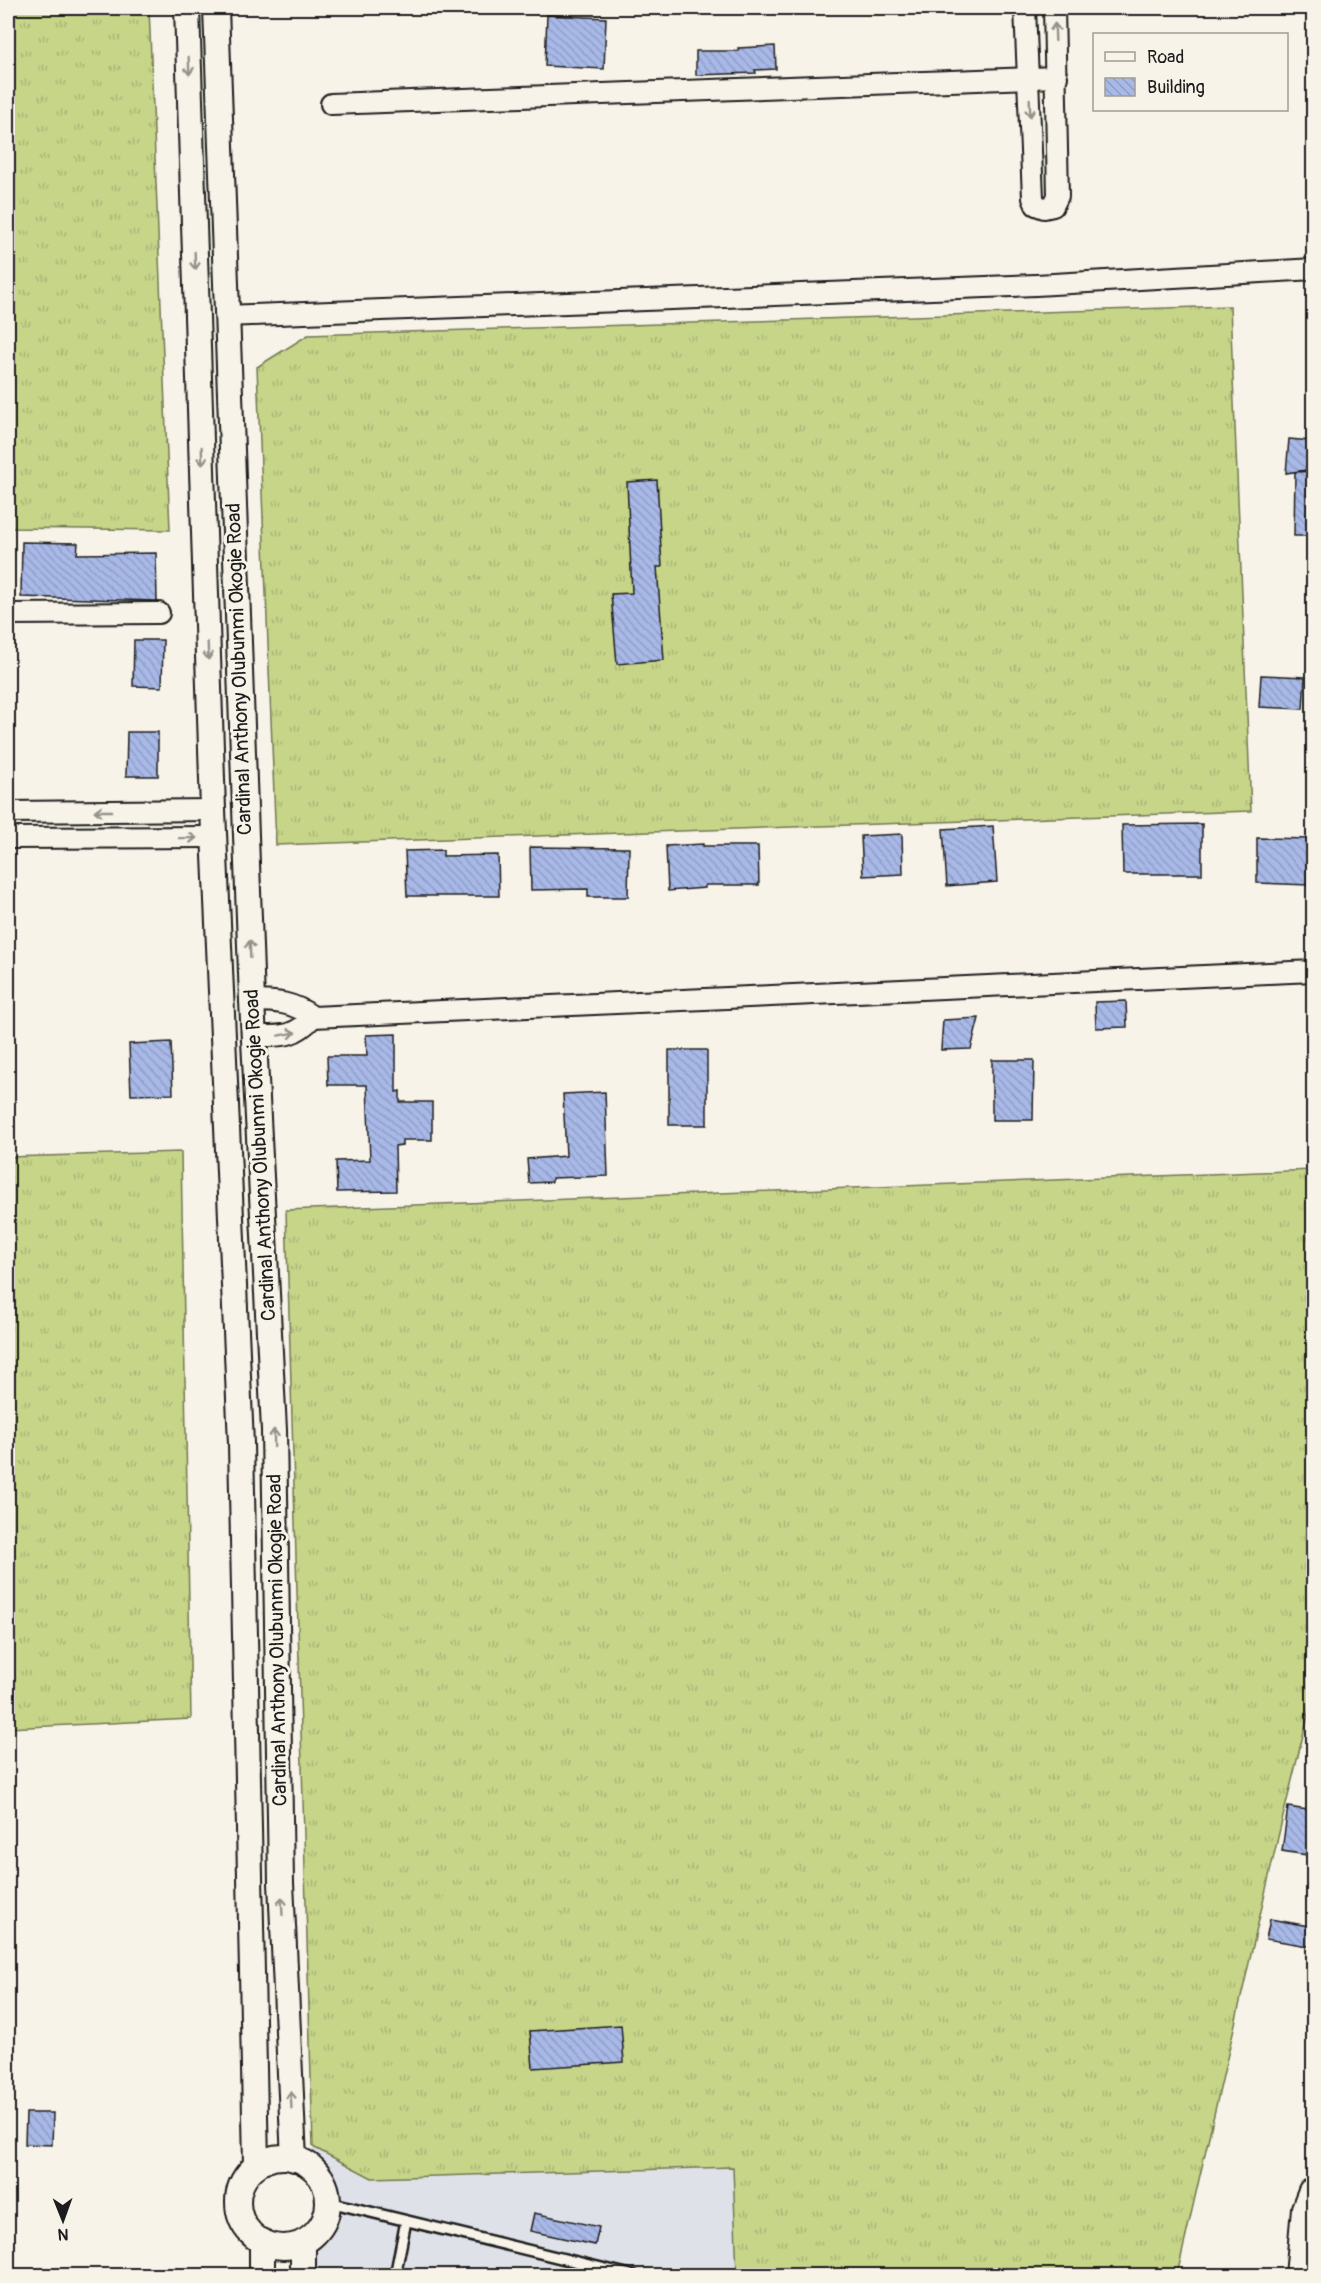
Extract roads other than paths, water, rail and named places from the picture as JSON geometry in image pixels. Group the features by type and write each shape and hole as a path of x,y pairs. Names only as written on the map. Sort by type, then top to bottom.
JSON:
{"street":[{"name":"Cardinal Anthony Olubunmi Okogie Road","path":"187,8 214,837 241,1444 256,2164"},
{"name":"Cardinal Anthony Olubunmi Okogie Road","path":"216,8 252,1001 274,1430 280,1883 294,2159"},
{"path":"1025,8 1033,198 1036,205 1044,208 1053,206 1058,196 1054,8"},
{"path":"331,104 1057,77"},
{"path":"226,316 1012,286 1314,269"},
{"path":"8,614 159,613"},
{"path":"8,812 213,810"},
{"path":"8,838 214,837"},
{"path":"252,1001 278,1000 298,1006 313,1017 1314,971"},
{"path":"254,1036 282,1036 300,1031 313,1017"},
{"path":"269,2157 294,2159 312,2168 325,2183 329,2202 326,2219 317,2234 303,2244 289,2247 272,2246 248,2229 240,2213 238,2195 244,2178 256,2164 269,2157"},
{"path":"1296,2276 1302,2208 1309,2190 1314,2189"},
{"path":"262,2241 262,2276"},
{"path":"303,2244 303,2276"}],"lane":[{"path":"329,2202 635,2276"},
{"path":"395,2276 406,2221"}]}
